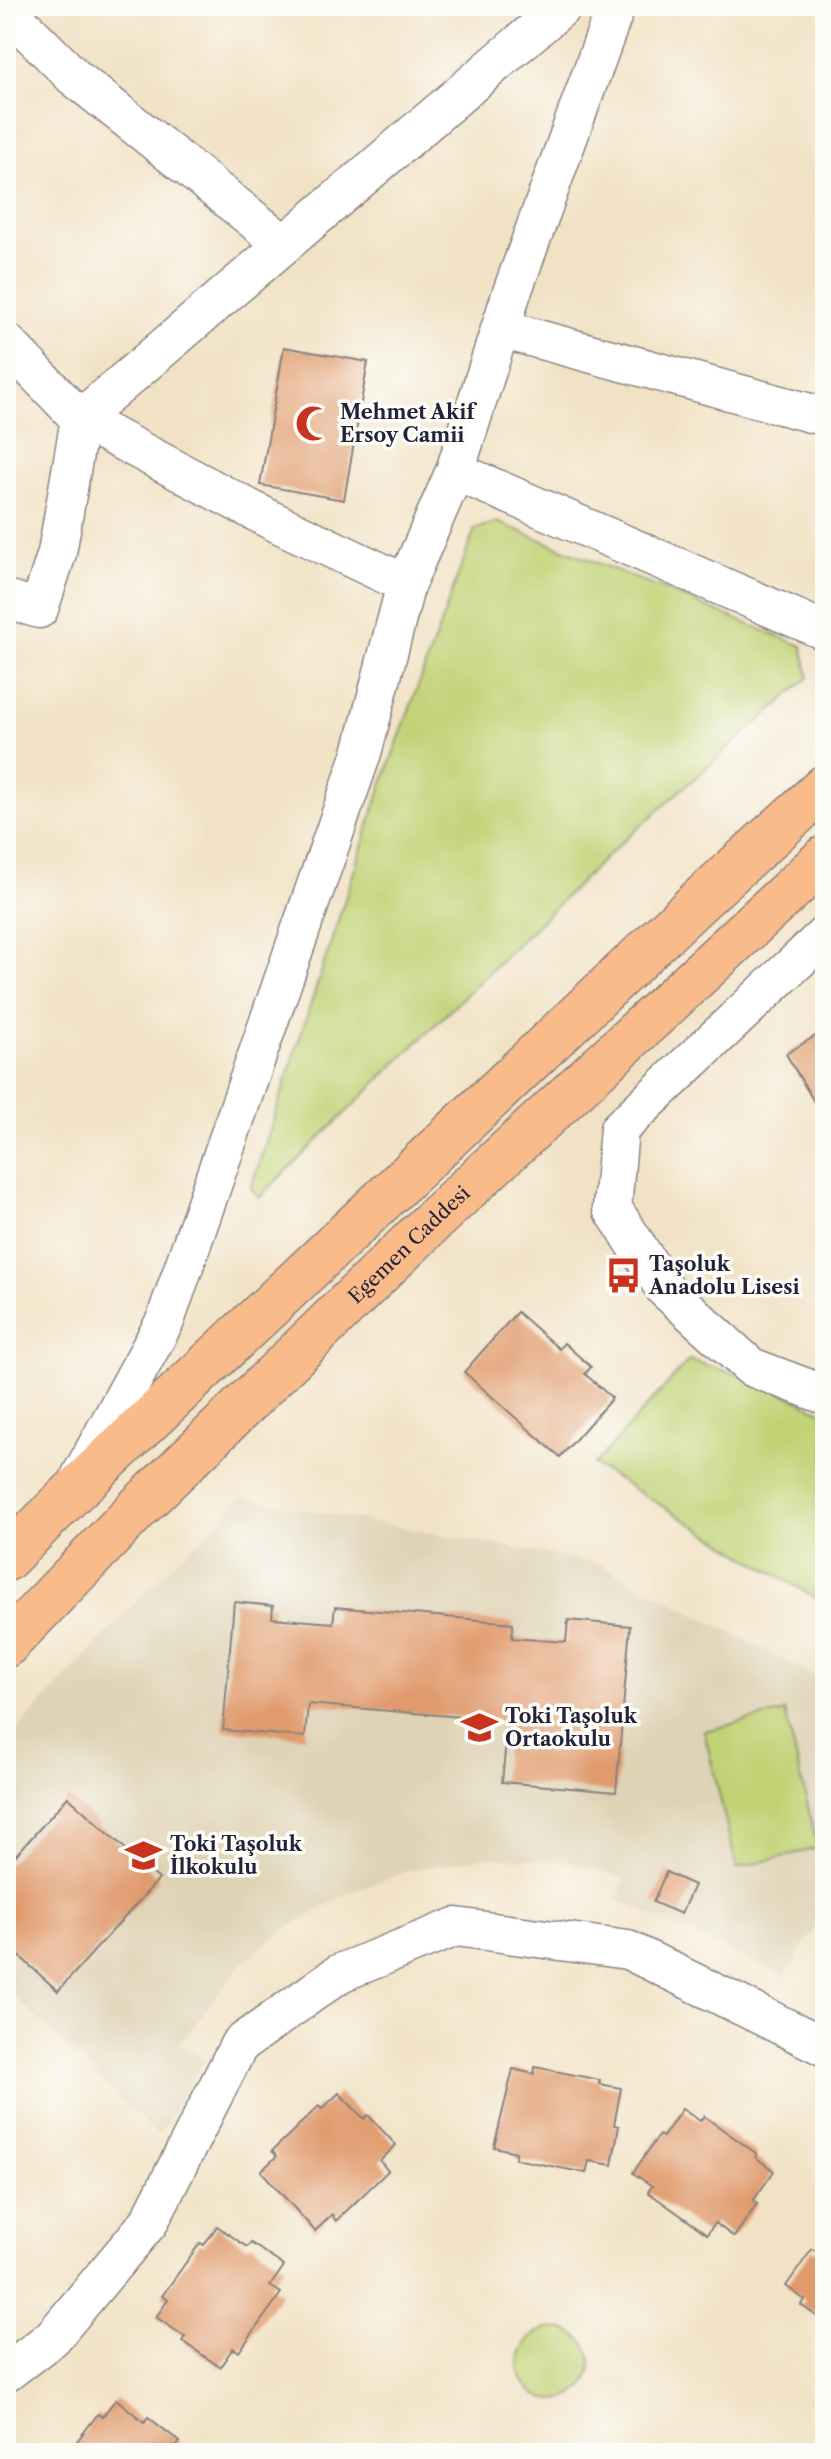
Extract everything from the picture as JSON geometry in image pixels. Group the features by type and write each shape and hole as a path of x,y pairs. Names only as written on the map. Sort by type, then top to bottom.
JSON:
{"main road":[{"path":"6,1559 700,900 825,787"},
{"name":"Egemen Caddesi","path":"6,1645 140,1506 438,1216 825,858"}],"street":[{"path":"6,599 39,609 57,553 80,419 563,6"},
{"path":"70,1495 165,1321 362,753 406,584 455,471 501,329 616,6"},
{"path":"6,9 74,77 284,244"},
{"path":"501,329 825,417"},
{"path":"6,342 80,419 271,520 406,584"},
{"path":"455,471 825,631"},
{"path":"825,935 619,1129 612,1208 665,1289 751,1367 825,1395"},
{"path":"6,2373 52,2338 149,2222 239,2045 340,1973 456,1927 628,1950 825,2047"}],"shaded area":[{"name":"Toki Taşoluk Ortaokulu","path":"243,1498 599,1564 825,1681 825,1914 785,1976 618,1900 625,1878 566,1861 484,1857 408,1871 350,1892 284,1930 244,1961 179,2044 205,2060 158,2136 6,1988 6,1742 158,1579"}],"green space":[{"path":"497,522 802,646 809,677 609,854 259,1198 251,1188 383,782 475,529"},
{"path":"689,1360 756,1380 825,1413 825,1604 594,1465"},
{"path":"785,1712 818,1848 737,1868 704,1731"},
{"path":"562,2328 581,2338 589,2350 589,2378 581,2390 569,2398 548,2400 529,2390 521,2378 519,2357 529,2338 541,2330"}],"building":[{"name":"Mehmet Akif Ersoy Camii","path":"284,347 368,362 344,500 260,485"},
{"path":"825,1030 825,1120 786,1054"},
{"path":"517,1312 559,1349 564,1343 591,1367 585,1374 612,1398 560,1457 464,1372"},
{"path":"234,1602 273,1606 272,1618 333,1623 335,1607 513,1623 512,1638 566,1642 568,1620 630,1626 616,1792 502,1782 508,1721 308,1704 305,1737 223,1730"},
{"path":"68,1797 159,1879 58,1991 6,1944 6,1866"},
{"path":"666,1872 694,1885 681,1914 653,1902"},
{"path":"535,2067 600,2080 599,2084 621,2088 614,2125 619,2126 612,2165 589,2161 586,2173 515,2159 516,2152 494,2147 513,2069 534,2074"},
{"path":"339,2093 364,2119 368,2115 396,2145 380,2161 388,2171 336,2221 332,2215 315,2231 261,2171 277,2156 272,2151 319,2106 322,2109"},
{"path":"682,2109 700,2121 704,2116 757,2154 755,2157 774,2171 753,2201 757,2204 734,2237 715,2223 707,2234 648,2192 652,2186 633,2173 659,2135 663,2137"},
{"path":"217,2226 247,2247 251,2243 284,2266 270,2286 281,2293 239,2352 233,2348 220,2367 182,2341 185,2337 156,2317 168,2300 162,2296 200,2243 204,2245"},
{"path":"825,2237 825,2322 801,2305 805,2300 786,2286 812,2249 816,2251"},
{"path":"116,2399 144,2422 148,2417 180,2442 171,2453 68,2453 98,2414 102,2417"}],"place":[{"name":"Mehmet Akif Ersoy Camii","path":"314,423"},
{"name":"Taşoluk Anadolu Lisesi","path":"623,1275"},
{"name":"Toki Taşoluk Ortaokulu","path":"479,1728"},
{"name":"Toki Taşoluk İlkokulu","path":"144,1856"}]}
